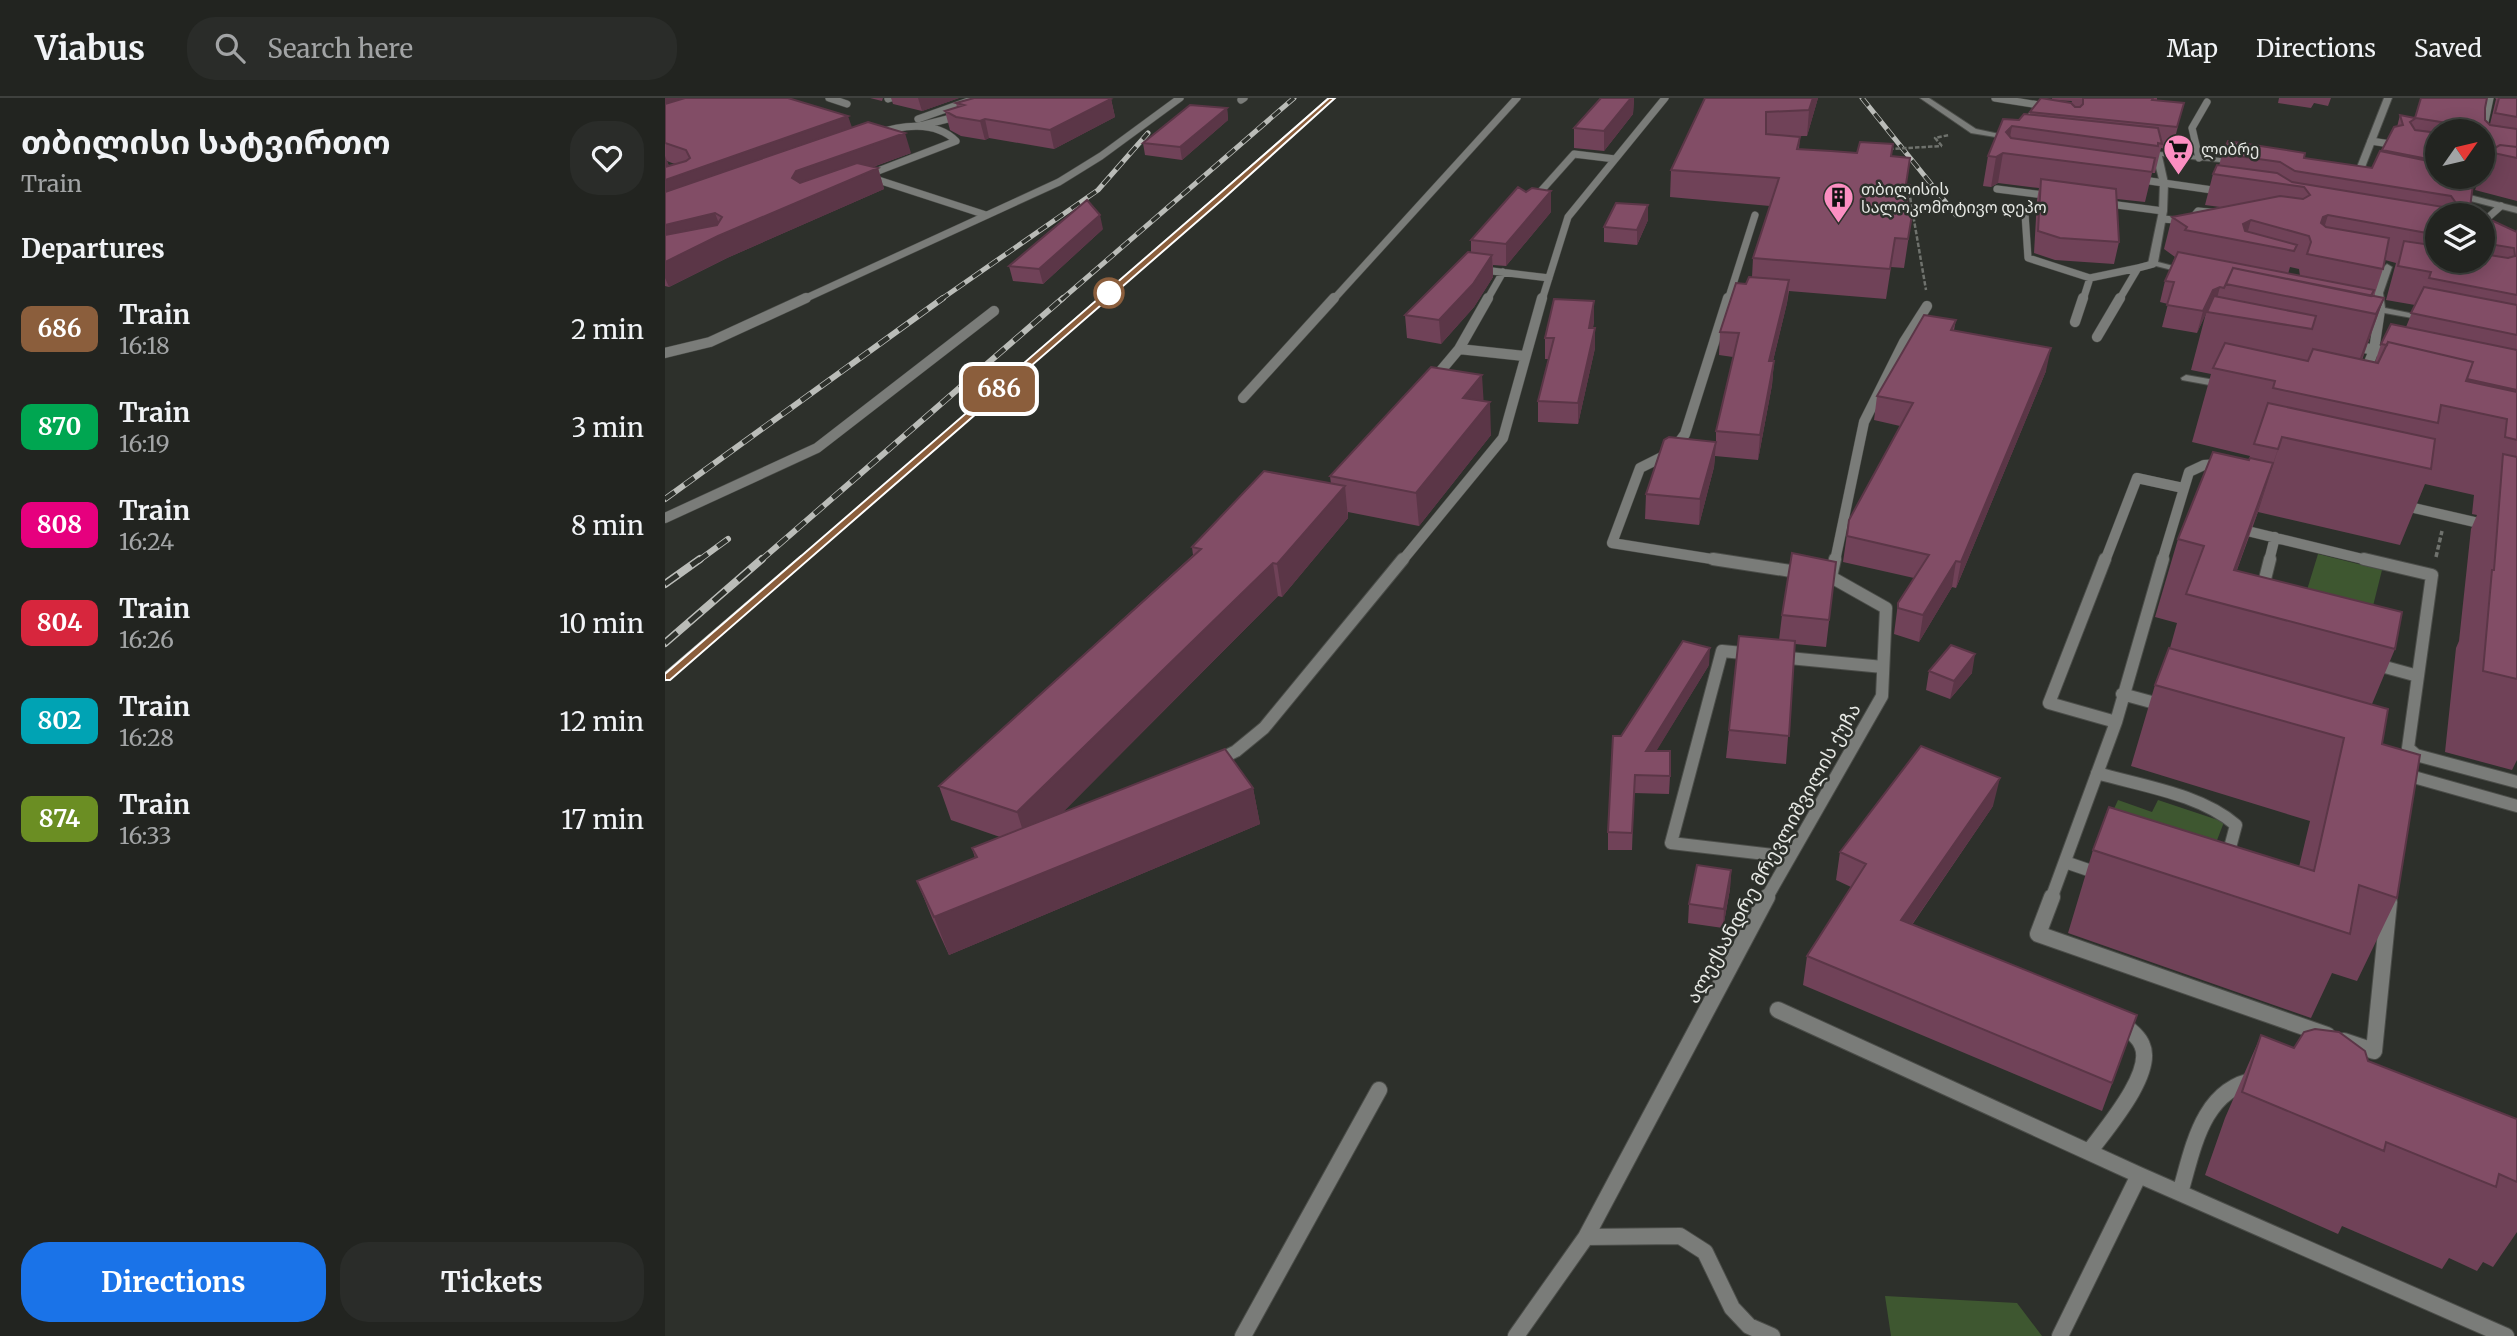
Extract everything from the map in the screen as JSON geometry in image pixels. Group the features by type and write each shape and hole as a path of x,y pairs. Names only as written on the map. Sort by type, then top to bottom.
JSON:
{"street":[{"path":"1924,98 1974,131 2026,139"},
{"path":"2358,175 2388,98"},
{"path":"2131,151 2252,164"},
{"path":"2157,154 2164,183 2163,215 2153,264 2197,275"},
{"path":"2344,173 2371,177"},
{"path":"2444,192 2459,192 2517,210"},
{"path":"2380,310 2378,293 2387,267"},
{"path":"2354,305 2435,320"},
{"path":"2186,378 2236,387"}],"lane":[{"path":"829,98 847,104"},
{"path":"870,135 977,98"},
{"path":"665,353 710,342 1059,182 1101,156 1180,98"},
{"path":"1243,398 1517,98"},
{"path":"1207,766 1236,751 1264,728 1503,438 1524,355 1568,217 1665,98"},
{"path":"1995,98 2050,105"},
{"path":"2486,119 2490,98"},
{"path":"2199,158 2192,128 2207,102"},
{"path":"2024,124 2037,114 2039,105"},
{"path":"895,128 919,126 973,113"},
{"path":"854,180 956,141 949,134 919,126"},
{"path":"2371,141 2390,144"},
{"path":"1527,207 1574,154 1615,159"},
{"path":"866,176 986,215"},
{"path":"2125,178 2231,193"},
{"path":"1997,189 2066,198"},
{"path":"2094,202 2190,221 2199,211 2232,215"},
{"path":"2495,211 2501,206"},
{"path":"2025,214 2028,258 2090,278 2153,264"},
{"path":"1755,215 1685,434 1672,452 1640,468 1612,543 1821,576 1864,422 1904,342 1927,306"},
{"path":"2375,264 2401,269"},
{"path":"1468,267 1549,278"},
{"path":"2097,337 2138,268"},
{"path":"1429,386 1459,349 1503,272"},
{"path":"2075,322 2090,278"},
{"path":"1730,292 1742,293"},
{"path":"2348,378 2361,381 2374,350 2380,310"},
{"path":"665,518 817,448 994,311"},
{"path":"2334,342 2400,356"},
{"path":"1459,349 1524,355"},
{"path":"2235,467 2223,464 2204,465 2189,472 2183,488 2181,515 2122,694 2116,722 2038,934 2374,1051 2391,885"},
{"path":"2116,722 2049,704 2137,478 2183,488"},
{"path":"2386,502 2517,532"},
{"path":"2225,525 2432,575 2408,748 2416,755 2517,782"},
{"path":"2258,610 2275,537"},
{"name":"ალექსანდრე მრევლიშვილის ქუჩა","path":"1516,1336 1586,1237 1790,857 1882,696 1886,608 1821,576"},
{"path":"1790,857 1671,843 1722,651 1883,667"},
{"path":"2367,663 2418,676"},
{"path":"2122,694 2175,709"},
{"path":"2097,773 2197,804 2232,819 2236,825 2235,833 2223,872"},
{"path":"2398,777 2517,806"},
{"path":"2065,862 2113,879"},
{"path":"1778,1010 2139,1175 2506,1336"},
{"path":"2089,1152 2133,1089 2144,1065 2144,1048 2138,1038 2120,1021 2107,1016"},
{"path":"2180,1193 2213,1103 2230,1087 2246,1080 2272,1084"},
{"path":"1243,1336 1379,1090"},
{"path":"2060,1336 2139,1175"},
{"path":"1586,1237 1680,1237 1705,1252 1732,1308 1749,1326 1772,1336"}],"path":[{"path":"1888,149 1942,146 1935,138"},
{"path":"1900,181 1909,185 1926,276 1927,306"}],"green space":[{"path":"2318,554 2382,570 2360,658 2292,639"},
{"path":"2118,800 2152,812 2158,800 2224,822 2196,895 2100,840"},
{"path":"1885,1296 2017,1303 2042,1336 1891,1336"}],"building":[{"path":"685,98 788,98 848,116 665,180 665,167 690,158 686,150 665,143 665,104"},
{"path":"974,98 1111,99 1050,130 956,117 945,111 964,105 956,103"},
{"path":"1601,98 1631,98 1604,131 1574,128"},
{"path":"1705,98 1813,98 1809,110 1766,112 1766,134 1800,137 1797,149 1857,153 1860,142 1893,144 1891,156 1910,158 1906,184 1910,185 1906,208 1913,209 1908,239 1895,238 1890,269 1753,258 1779,178 1671,170"},
{"path":"2041,98 2071,103 2075,107 2083,104 2083,98 2153,98 2152,100 2184,103 2177,127 2030,112"},
{"path":"2421,98 2487,98 2485,119 2416,118 2410,122 2415,130 2425,131 2425,158 2382,150 2394,127 2403,125 2400,115 2415,118"},
{"path":"2499,98 2517,98 2517,117 2495,113"},
{"path":"1190,105 1227,108 1180,147 1143,143"},
{"path":"2024,114 2158,128 2162,144 2158,143 2158,146 2012,126 2006,132 2011,138 2155,158 2152,172 2003,153 1996,157 1988,156 2003,119 2019,120"},
{"path":"868,122 905,133 796,171 792,178 800,183 857,163 878,168 718,236 665,262 665,235 717,225 722,217 715,213 665,225 665,192"},
{"path":"2495,126 2517,129 2517,147 2500,145 2495,148"},
{"path":"2228,141 2305,153 2304,158 2372,168 2380,151 2425,160 2425,189 2472,189 2471,203 2456,203 2451,196 2295,171 2280,162 2222,154"},
{"path":"2500,145 2517,147 2517,158 2495,153 2495,148"},
{"path":"2217,165 2277,173 2292,182 2425,204 2425,233 2328,215 2323,217 2321,223 2326,227 2389,238 2383,269 2307,254 2311,242 2309,236 2251,220 2243,224 2245,231 2297,245 2294,251 2185,230 2187,227 2172,217 2280,196 2303,199 2310,195 2304,187 2213,174"},
{"path":"2041,179 2116,189 2119,242 2060,238 2038,231"},
{"path":"1518,187 1526,192 1532,188 1551,191 1506,244 1471,240"},
{"path":"1087,200 1100,215 1039,269 1009,266"},
{"path":"1616,203 1648,205 1637,230 1604,227"},
{"path":"2495,222 2517,232 2517,295 2429,278 2431,273 2495,273 2495,256 2515,256 2514,248 2495,245"},
{"path":"2404,241 2425,244 2425,271 2398,266"},
{"path":"1468,252 1492,255 1473,284 1439,320 1405,315"},
{"path":"2178,252 2374,290 2371,296 2233,268 2224,288 2213,290 2203,311 2167,305 2174,282 2165,281"},
{"path":"2233,268 2384,298 2376,314 2226,284"},
{"path":"1749,277 1789,280 1769,361 1774,361 1760,435 1716,431 1739,333 1720,332 1736,283 1746,284"},
{"path":"2424,287 2517,305 2517,335 2411,313"},
{"path":"2214,296 2316,316 2312,329 2207,312"},
{"path":"1554,299 1594,301 1589,328 1595,328 1578,403 1538,401 1554,338 1545,338"},
{"path":"1924,315 1956,320 1951,330 2051,348 1961,562 1956,561 1923,615 1898,608 1898,603 1929,555 1847,536 1849,520 1913,403 1877,396"},
{"path":"2391,324 2517,350 2517,390 2467,379 2473,362 2388,342 2387,345 2381,344"},
{"path":"2388,342 2473,362 2466,381 2517,392 2517,440 2505,437 2507,419 2441,405 2438,423 2273,388 2275,381 2213,368 2225,343 2308,361 2313,349 2378,363"},
{"path":"1431,367 1482,375 1463,398 1490,402 1416,493 1330,476"},
{"path":"2268,403 2435,439 2431,469 2282,437 2278,449 2254,444"},
{"path":"1669,437 1716,442 1700,499 1646,494 1664,440"},
{"path":"2213,452 2273,463 2234,570 2402,612 2395,649 2186,594 2204,546 2178,539"},
{"path":"2503,454 2517,457 2517,679 2483,671"},
{"path":"1264,471 1345,486 1277,564 1273,563 1017,812 939,786 1201,549 1192,547"},
{"path":"1792,553 1836,562 1829,620 1782,615"},
{"path":"1739,636 1795,641 1789,736 1729,730"},
{"path":"1683,641 1710,648 1646,751 1670,751 1670,776 1635,775 1632,833 1608,832 1613,736 1621,736"},
{"path":"1951,645 1975,654 1954,681 1929,671"},
{"path":"2169,648 2388,709 2382,744 2420,755 2397,898 2359,885 2350,934 2093,850 2109,807 2314,871 2344,738 2155,685"},
{"path":"1921,746 2000,778 1901,920 2137,1015 2112,1083 1807,956 1866,864 1840,852"},
{"path":"1225,749 1253,788 934,917 917,881 977,857 972,848"},
{"path":"1697,865 1731,870 1724,909 1689,904"},
{"path":"2315,1029 2339,1032 2365,1051 2368,1061 2517,1119 2517,1182 2499,1174 2496,1187 2386,1142 2384,1151 2242,1092 2261,1035 2294,1048 2304,1032"}],"railway":[{"path":"1061,300 1294,98"},
{"path":"1101,300 1331,98"},
{"path":"1862,98 1956,215"},
{"path":"940,300 1098,190 1148,133"},
{"path":"665,499 943,298"},
{"path":"760,561 1063,298"},
{"path":"800,561 1103,298"},
{"path":"698,561 728,539"},
{"path":"665,584 700,559"},
{"path":"665,643 762,559"},
{"path":"665,677 802,559"}],"train":[{"name":"686","path":"665,677 1331,98"}],"place":[{"name":"ლიბრე","path":"2178,176"},
{"name":"თბილისის სალოკომოტივო დეპო","path":"1838,225"}]}
